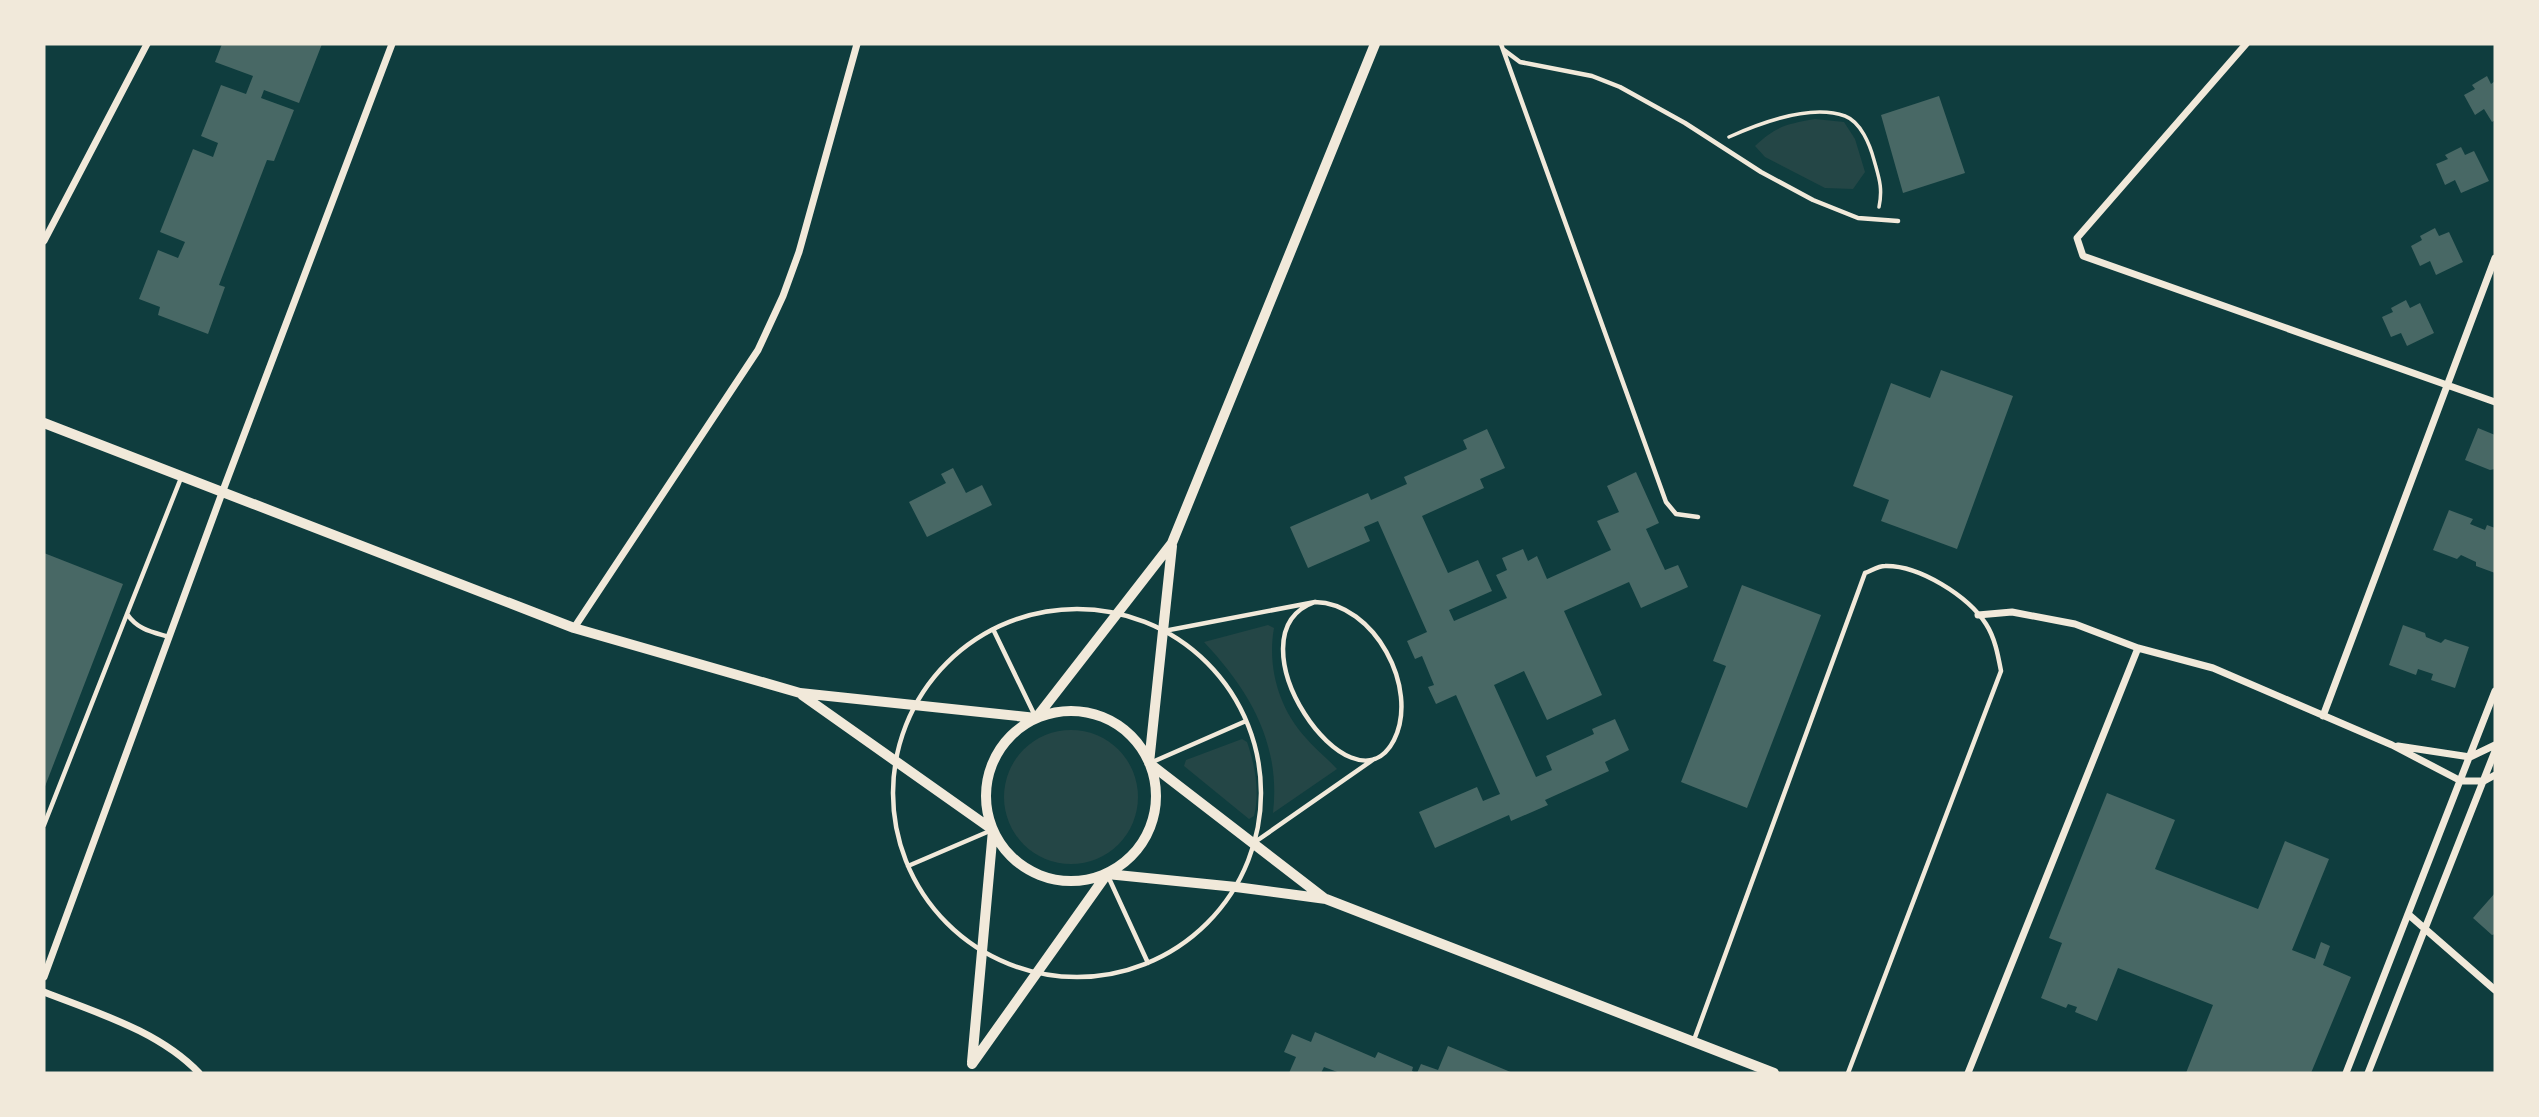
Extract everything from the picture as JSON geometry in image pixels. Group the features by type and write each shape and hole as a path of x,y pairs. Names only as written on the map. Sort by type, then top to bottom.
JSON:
{"street":[{"path":"44,241 147,44"},
{"path":"44,977 222,493 392,44"},
{"path":"574,628 758,350 783,296 799,252 857,44"},
{"path":"970,1069 993,830 986,800 990,770 999,751 1012,736 1037,719 1172,543 1375,44"},
{"path":"2246,44 2077,238 2083,256 2495,402"},
{"path":"2323,716 2495,258"},
{"path":"44,423 574,628 800,693 1037,719 1069,711 1102,717 1130,735 1149,763 1156,802 1150,827 1145,839 1129,859 1107,874 1071,881 1046,878 1014,859 993,830 800,693"},
{"path":"1149,763 1172,543"},
{"path":"1978,615 2012,612 2052,618 2138,648 2213,668 2392,745 2461,781 2484,781 2495,775"},
{"path":"1968,1073 2138,648"},
{"path":"2346,1073 2495,691"},
{"path":"2392,745 2470,757 2495,745"},
{"path":"2368,1073 2495,751"},
{"path":"1149,763 1326,899"},
{"path":"1107,874 1326,899 1774,1073"},
{"path":"970,1069 1107,874"},
{"path":"2408,914 2495,990"},
{"path":"44,992 158,1041 199,1073"}],"lane":[{"path":"1502,47 1520,62 1592,76 1620,87 1685,122 1761,172 1813,200 1858,218 1898,221"},
{"path":"1502,47 1666,502 1676,514 1698,517"},
{"path":"44,825 182,477"},
{"path":"1693,1042 1865,573 1882,565 1905,569 1943,585 1978,615 1986,624 1996,645 2001,671 1848,1073"},
{"path":"1163,631 1315,602 1328,602 1350,611 1370,630 1389,661 1399,689 1401,706 1396,735 1390,746 1254,843"},
{"path":"1315,602 1295,613 1284,637 1287,675 1296,700 1323,739 1348,757 1372,759 1382,754"},
{"path":"1084,610 1117,614 1163,631 1193,651 1217,674 1236,701 1246,721 1259,765 1261,791 1254,843 1236,887 1207,925 1169,953 1114,974 1061,976 1036,972 1014,966 983,952 958,933 934,909 908,866 898,836 893,806 896,759 915,705 943,667 975,640 993,629 1046,612 1084,610"},
{"path":"127,614 144,630 169,637"},
{"path":"993,629 1037,719"},
{"path":"1149,763 1246,721"},
{"path":"908,866 993,830"},
{"path":"1107,874 1147,963"}],"path":[{"path":"1716,143 1767,120 1815,113 1847,116 1869,139 1882,192 1876,219"}],"shaded area":[{"path":"1815,119 1844,122 1855,139 1865,172 1853,189 1825,188 1765,157 1755,146 1782,127"},
{"path":"1268,625 1274,628 1274,672 1288,713 1305,737 1337,769 1273,813 1272,764 1259,720 1235,680 1204,642"},
{"path":"1071,730 1097,735 1119,749 1133,771 1138,797 1133,823 1119,845 1097,859 1071,864 1045,859 1023,845 1009,823 1004,797 1009,771 1023,749 1045,735"},
{"path":"1242,739 1247,742 1256,779 1256,807 1254,816 1249,819 1184,766 1186,760"}],"building":[{"path":"222,44 322,44 299,103 264,90 261,98 294,110 274,161 267,160 219,285 225,287 208,334 158,315 160,307 139,299 158,250 178,258 185,242 160,232 193,149 213,157 218,143 201,136 221,85 246,94 253,76 215,62"},
{"path":"2487,76 2491,84 2495,81 2495,120 2492,122 2484,109 2475,115 2464,95 2475,89 2472,85"},
{"path":"1939,96 1965,173 1903,193 1881,115"},
{"path":"2461,147 2465,155 2474,151 2489,181 2461,193 2455,180 2445,185 2436,164 2448,159 2445,155"},
{"path":"2435,228 2439,236 2449,232 2463,262 2436,275 2430,261 2420,266 2411,246 2422,240 2420,236"},
{"path":"2406,300 2410,308 2420,303 2434,333 2407,346 2401,333 2391,337 2382,317 2393,312 2391,308"},
{"path":"1941,370 2013,396 1957,549 1881,521 1889,500 1853,486 1891,383 1930,398"},
{"path":"2478,428 2495,435 2495,469 2490,470 2465,460"},
{"path":"1487,429 1505,468 1480,479 1484,488 1422,516 1448,573 1478,560 1492,591 1449,610 1454,621 1507,598 1496,575 1507,570 1502,558 1523,549 1528,561 1537,556 1547,579 1611,550 1597,521 1619,512 1607,486 1636,472 1659,523 1646,529 1665,570 1678,565 1688,587 1641,608 1629,582 1564,611 1602,695 1547,720 1524,671 1494,685 1536,777 1552,770 1546,756 1594,734 1592,729 1615,719 1629,750 1605,762 1609,771 1545,800 1548,805 1511,821 1509,815 1435,848 1419,812 1477,787 1483,801 1500,794 1456,695 1436,704 1428,687 1434,685 1422,656 1415,659 1407,641 1427,632 1378,521 1364,527 1370,541 1308,568 1290,527 1368,493 1371,500 1407,484 1404,477 1467,449 1463,440"},
{"path":"953,468 966,493 982,485 992,505 927,537 909,502 946,483 941,474"},
{"path":"2449,510 2473,519 2470,524 2485,530 2487,525 2495,528 2495,573 2476,566 2476,562 2461,555 2457,559 2433,550"},
{"path":"44,553 123,584 44,789"},
{"path":"1742,585 1821,615 1747,808 1681,782 1726,666 1713,661"},
{"path":"2403,625 2425,633 2426,637 2441,643 2445,639 2469,647 2455,688 2431,680 2433,674 2418,669 2416,675 2389,665"},
{"path":"2107,793 2175,820 2155,869 2258,909 2285,841 2329,859 2292,950 2315,959 2321,942 2330,946 2323,965 2351,977 2311,1073 2186,1073 2213,1005 2118,968 2097,1021 2075,1012 2077,1007 2068,1004 2066,1008 2041,998 2062,943 2049,938"},
{"path":"2495,893 2495,934 2492,935 2473,918"},
{"path":"1315,1032 1375,1058 1378,1052 1413,1067 1412,1071 1416,1073 1340,1073 1324,1067 1321,1073 1289,1073 1296,1057 1284,1052 1292,1034 1311,1042"},
{"path":"1448,1046 1513,1073 1417,1073 1421,1064 1438,1070"}]}
